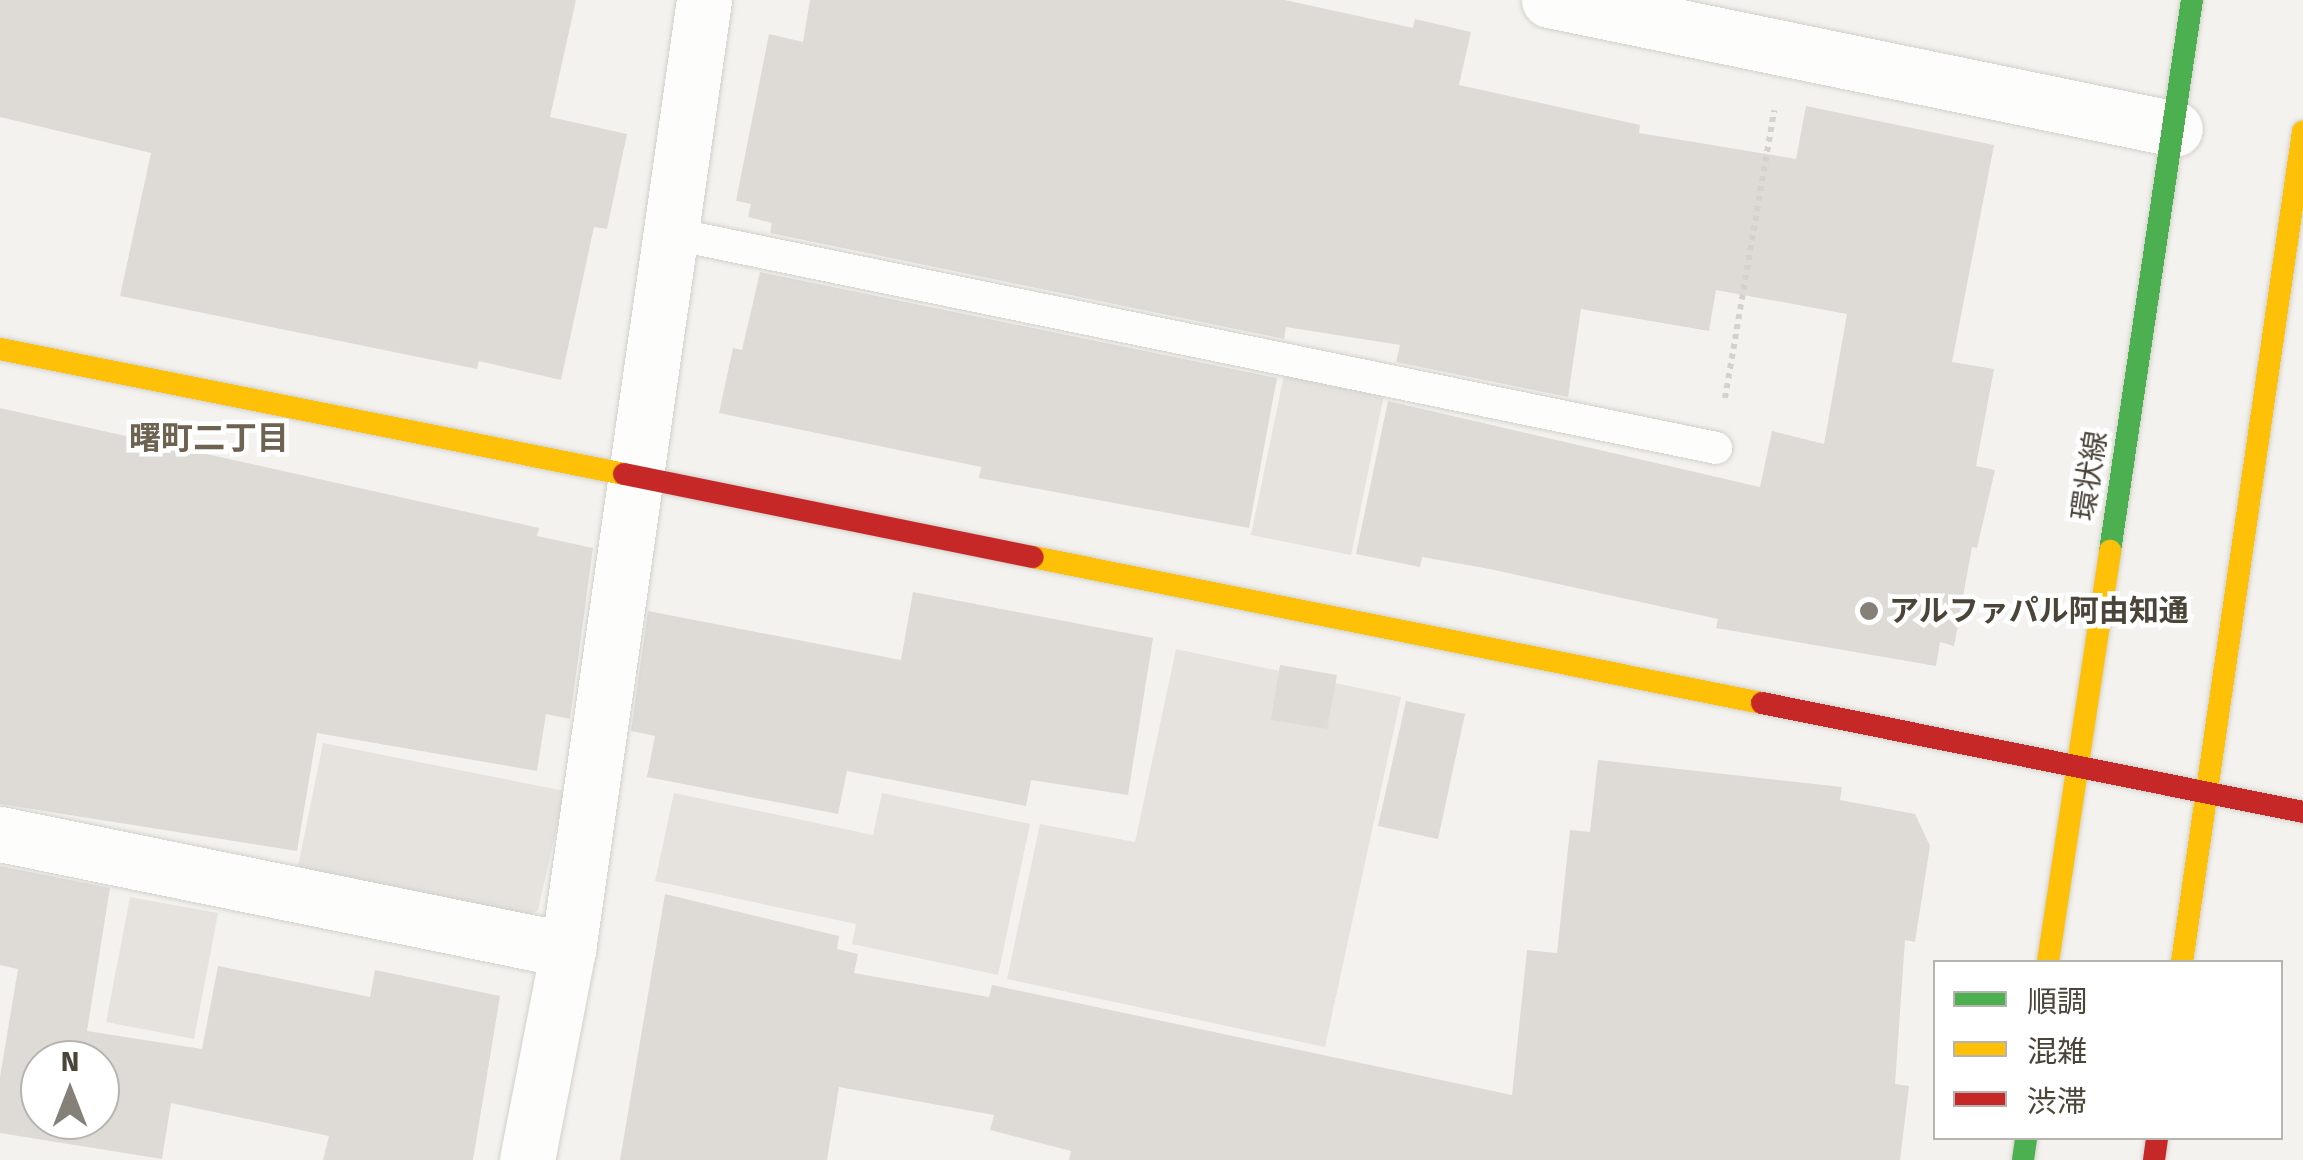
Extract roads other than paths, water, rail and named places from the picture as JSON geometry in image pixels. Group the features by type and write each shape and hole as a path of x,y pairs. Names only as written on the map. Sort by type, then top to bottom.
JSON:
{"street":[{"path":"526,1160 568,950 704,0"},
{"path":"1549,0 1614,7 1784,49 2175,129"},
{"name":"環状線","path":"2048,960 2074,763 2192,0"},
{"path":"2182,960 2302,148"},
{"path":"0,349 634,480 2074,763 2303,812"},
{"path":"0,834 568,950"}],"lane":[{"path":"670,233 1716,448"}],"place":[{"name":"アルファパル阿由知通","path":"1869,611"}],"district":[{"name":"曙町二丁目","path":"209,438"}]}
